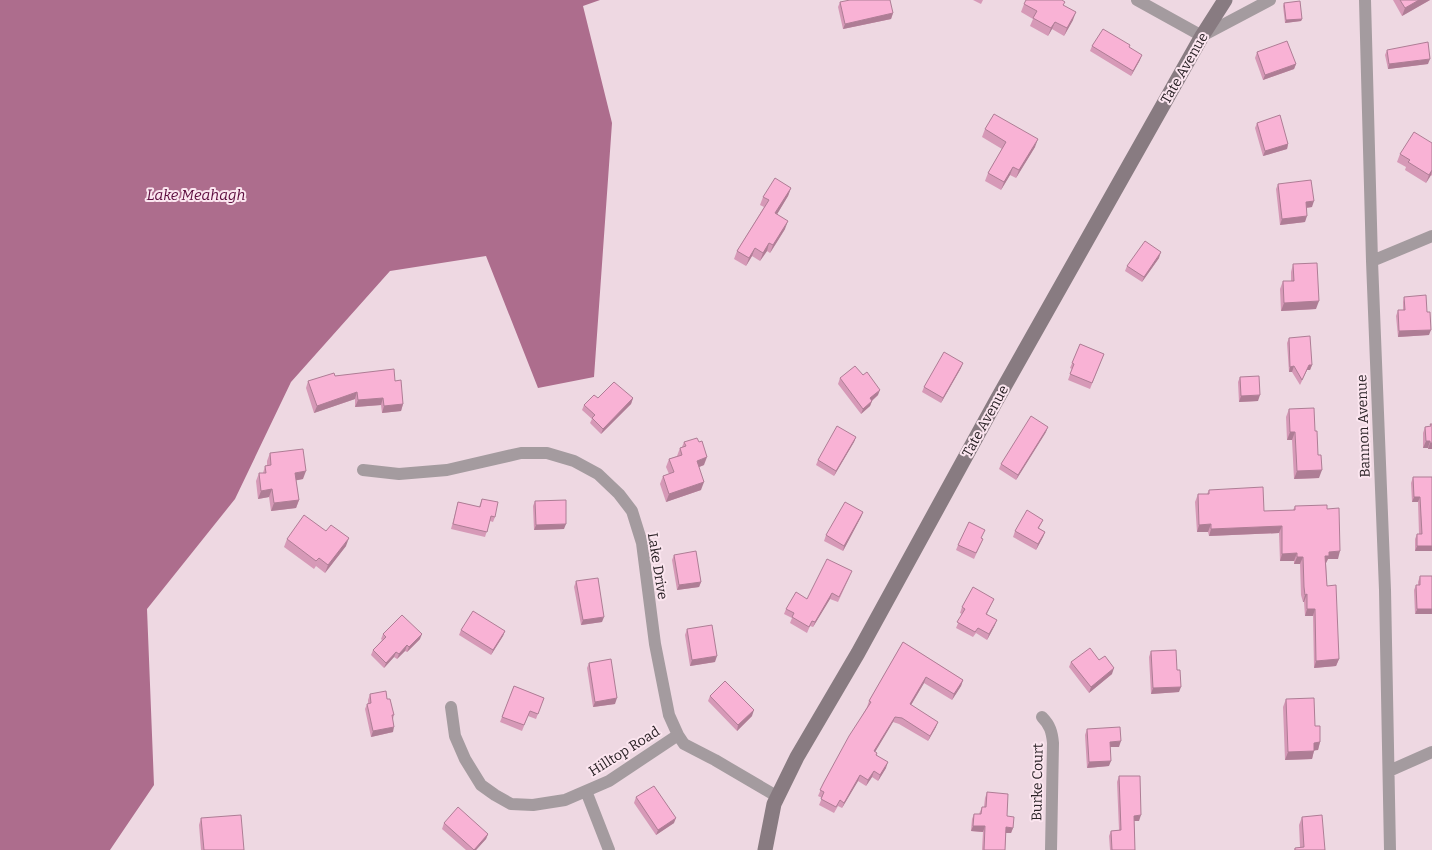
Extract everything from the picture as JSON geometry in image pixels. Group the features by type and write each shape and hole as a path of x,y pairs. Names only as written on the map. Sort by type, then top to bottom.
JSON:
{"street":[{"path":"1136,0 1202,36 1270,0"},
{"name":"Tate Avenue","path":"765,850 774,804 797,757 858,653 995,403 1202,36 1225,0"},
{"name":"Bannon Avenue","path":"1365,0 1372,261 1385,590 1390,771 1390,850"},
{"path":"1372,261 1432,236"},
{"name":"Lake Drive","path":"363,470 399,474 447,470 521,453 547,453 574,461 598,474 619,494 632,510 642,543 655,644 669,715 678,735"},
{"name":"Hilltop Road","path":"451,707 455,736 481,785 511,804 533,805 565,800 609,781 678,735 684,744 778,797"},
{"name":"Burke Court","path":"1042,717 1052,731 1054,743 1051,850"},
{"path":"1390,771 1432,752"},
{"path":"586,791 609,850"}],"water":[{"name":"Lake Meahagh","path":"0,0 600,0 583,6 612,123 594,377 538,388 486,256 390,271 291,382 235,499 147,609 154,785 110,850 0,850"}],"building":[{"path":"850,0 890,0 893,13 845,24 840,2"},
{"path":"1026,0 1062,0 1065,2 1063,5 1076,12 1067,28 1055,22 1051,28 1033,18 1037,11 1024,4"},
{"path":"1400,0 1419,0 1405,8"},
{"path":"1300,1 1302,19 1286,20 1284,3"},
{"path":"1103,29 1130,45 1129,47 1142,55 1133,71 1092,46"},
{"path":"1287,41 1296,64 1265,75 1257,52"},
{"path":"1428,42 1430,59 1389,64 1387,50"},
{"path":"994,114 1038,139 1019,170 1013,167 1004,182 988,173 1006,142 985,129"},
{"path":"1280,115 1288,144 1265,151 1257,123"},
{"path":"1414,132 1432,143 1432,170 1429,175 1408,162 1410,160 1400,154"},
{"path":"775,178 791,188 775,213 788,221 773,245 769,243 763,253 755,248 749,258 737,251 769,200 763,197"},
{"path":"1311,180 1314,201 1306,202 1307,216 1282,219 1278,184"},
{"path":"1145,241 1161,252 1144,277 1127,266"},
{"path":"1317,263 1319,301 1284,303 1283,281 1294,281 1293,264"},
{"path":"1426,295 1427,312 1430,312 1431,330 1399,331 1398,310 1405,310 1404,297"},
{"path":"1310,336 1312,365 1309,365 1302,380 1294,366 1290,367 1289,338"},
{"path":"1080,344 1104,354 1092,383 1070,374 1074,364 1072,363"},
{"path":"944,352 963,363 943,398 924,387"},
{"path":"855,366 863,375 867,372 880,390 870,398 872,401 863,409 840,378"},
{"path":"394,369 395,381 401,380 403,404 384,406 383,398 358,400 357,392 317,406 308,381 334,373 335,376"},
{"path":"1259,376 1260,395 1241,396 1240,377"},
{"path":"614,382 633,398 603,429 592,418 595,415 584,405 594,395 598,398"},
{"path":"1314,408 1318,455 1321,455 1322,470 1297,471 1295,432 1290,432 1289,409"},
{"path":"1031,416 1048,427 1018,475 1001,464"},
{"path":"1430,424 1432,424 1432,443 1426,441 1425,427 1431,426"},
{"path":"837,426 856,437 836,471 818,460"},
{"path":"697,438 699,442 702,441 707,457 697,461 704,482 669,494 663,476 674,472 669,459 682,455 680,448 686,446 684,442"},
{"path":"303,449 306,471 295,473 299,500 274,503 272,489 261,491 259,473 266,473 265,466 271,465 270,453"},
{"path":"1413,477 1432,477 1432,546 1417,546 1417,534 1422,534 1420,497 1414,497"},
{"path":"1263,487 1264,511 1295,510 1295,506 1327,505 1327,509 1339,508 1340,551 1329,552 1329,556 1325,556 1327,586 1336,585 1339,659 1316,661 1315,609 1307,609 1303,557 1297,557 1297,553 1282,554 1282,526 1211,529 1211,524 1199,525 1198,494 1209,494 1209,490"},
{"path":"482,499 498,502 495,517 491,516 487,532 453,524 458,502 480,507"},
{"path":"566,500 566,524 536,525 535,501"},
{"path":"845,502 863,512 844,546 826,535"},
{"path":"1027,510 1043,520 1038,528 1045,532 1038,544 1015,531"},
{"path":"304,515 326,531 331,525 349,538 328,565 319,558 316,561 287,539"},
{"path":"969,522 985,530 976,553 958,545"},
{"path":"696,551 701,582 679,585 674,555"},
{"path":"827,559 852,571 839,597 832,593 815,622 812,621 809,627 792,617 794,613 786,609 796,592 807,599"},
{"path":"1420,576 1432,576 1432,609 1417,609 1416,585 1420,585"},
{"path":"598,578 604,617 583,620 576,581"},
{"path":"973,587 994,599 986,614 997,620 989,634 978,628 975,632 957,622 965,609 962,607"},
{"path":"473,611 505,631 493,650 461,630"},
{"path":"402,615 422,634 409,647 407,645 399,654 396,652 386,663 373,650 386,637 383,634"},
{"path":"712,625 717,656 692,660 687,629"},
{"path":"903,642 963,680 954,694 926,677 910,704 938,722 930,736 902,718 895,717 874,751 877,753 876,755 888,762 880,775 874,771 868,780 860,775 844,803 840,800 836,807 821,799 824,792 820,790"},
{"path":"1090,648 1099,660 1105,656 1114,668 1091,687 1071,662"},
{"path":"1176,650 1177,670 1180,670 1181,687 1153,688 1151,651"},
{"path":"611,659 617,698 595,702 589,663"},
{"path":"725,681 754,710 738,725 710,696"},
{"path":"514,686 544,698 538,714 530,711 524,725 502,717"},
{"path":"386,691 387,699 390,699 394,715 392,715 394,727 373,731 367,704 371,703 370,694"},
{"path":"1314,698 1315,726 1320,726 1320,742 1314,743 1314,751 1288,752 1286,699"},
{"path":"1120,727 1121,741 1110,742 1111,761 1089,762 1087,729"},
{"path":"1119,776 1140,776 1141,815 1134,816 1135,850 1112,850 1111,831 1121,830"},
{"path":"654,786 676,818 658,830 636,797"},
{"path":"987,792 1008,794 1007,816 1014,817 1013,828 1006,827 1005,850 984,850 985,826 973,826 974,814 981,814 982,807 986,807"},
{"path":"458,807 488,834 474,850 444,823"},
{"path":"241,815 244,850 204,850 201,818"},
{"path":"1322,815 1325,850 1295,850 1295,848 1304,847 1302,817"}]}
